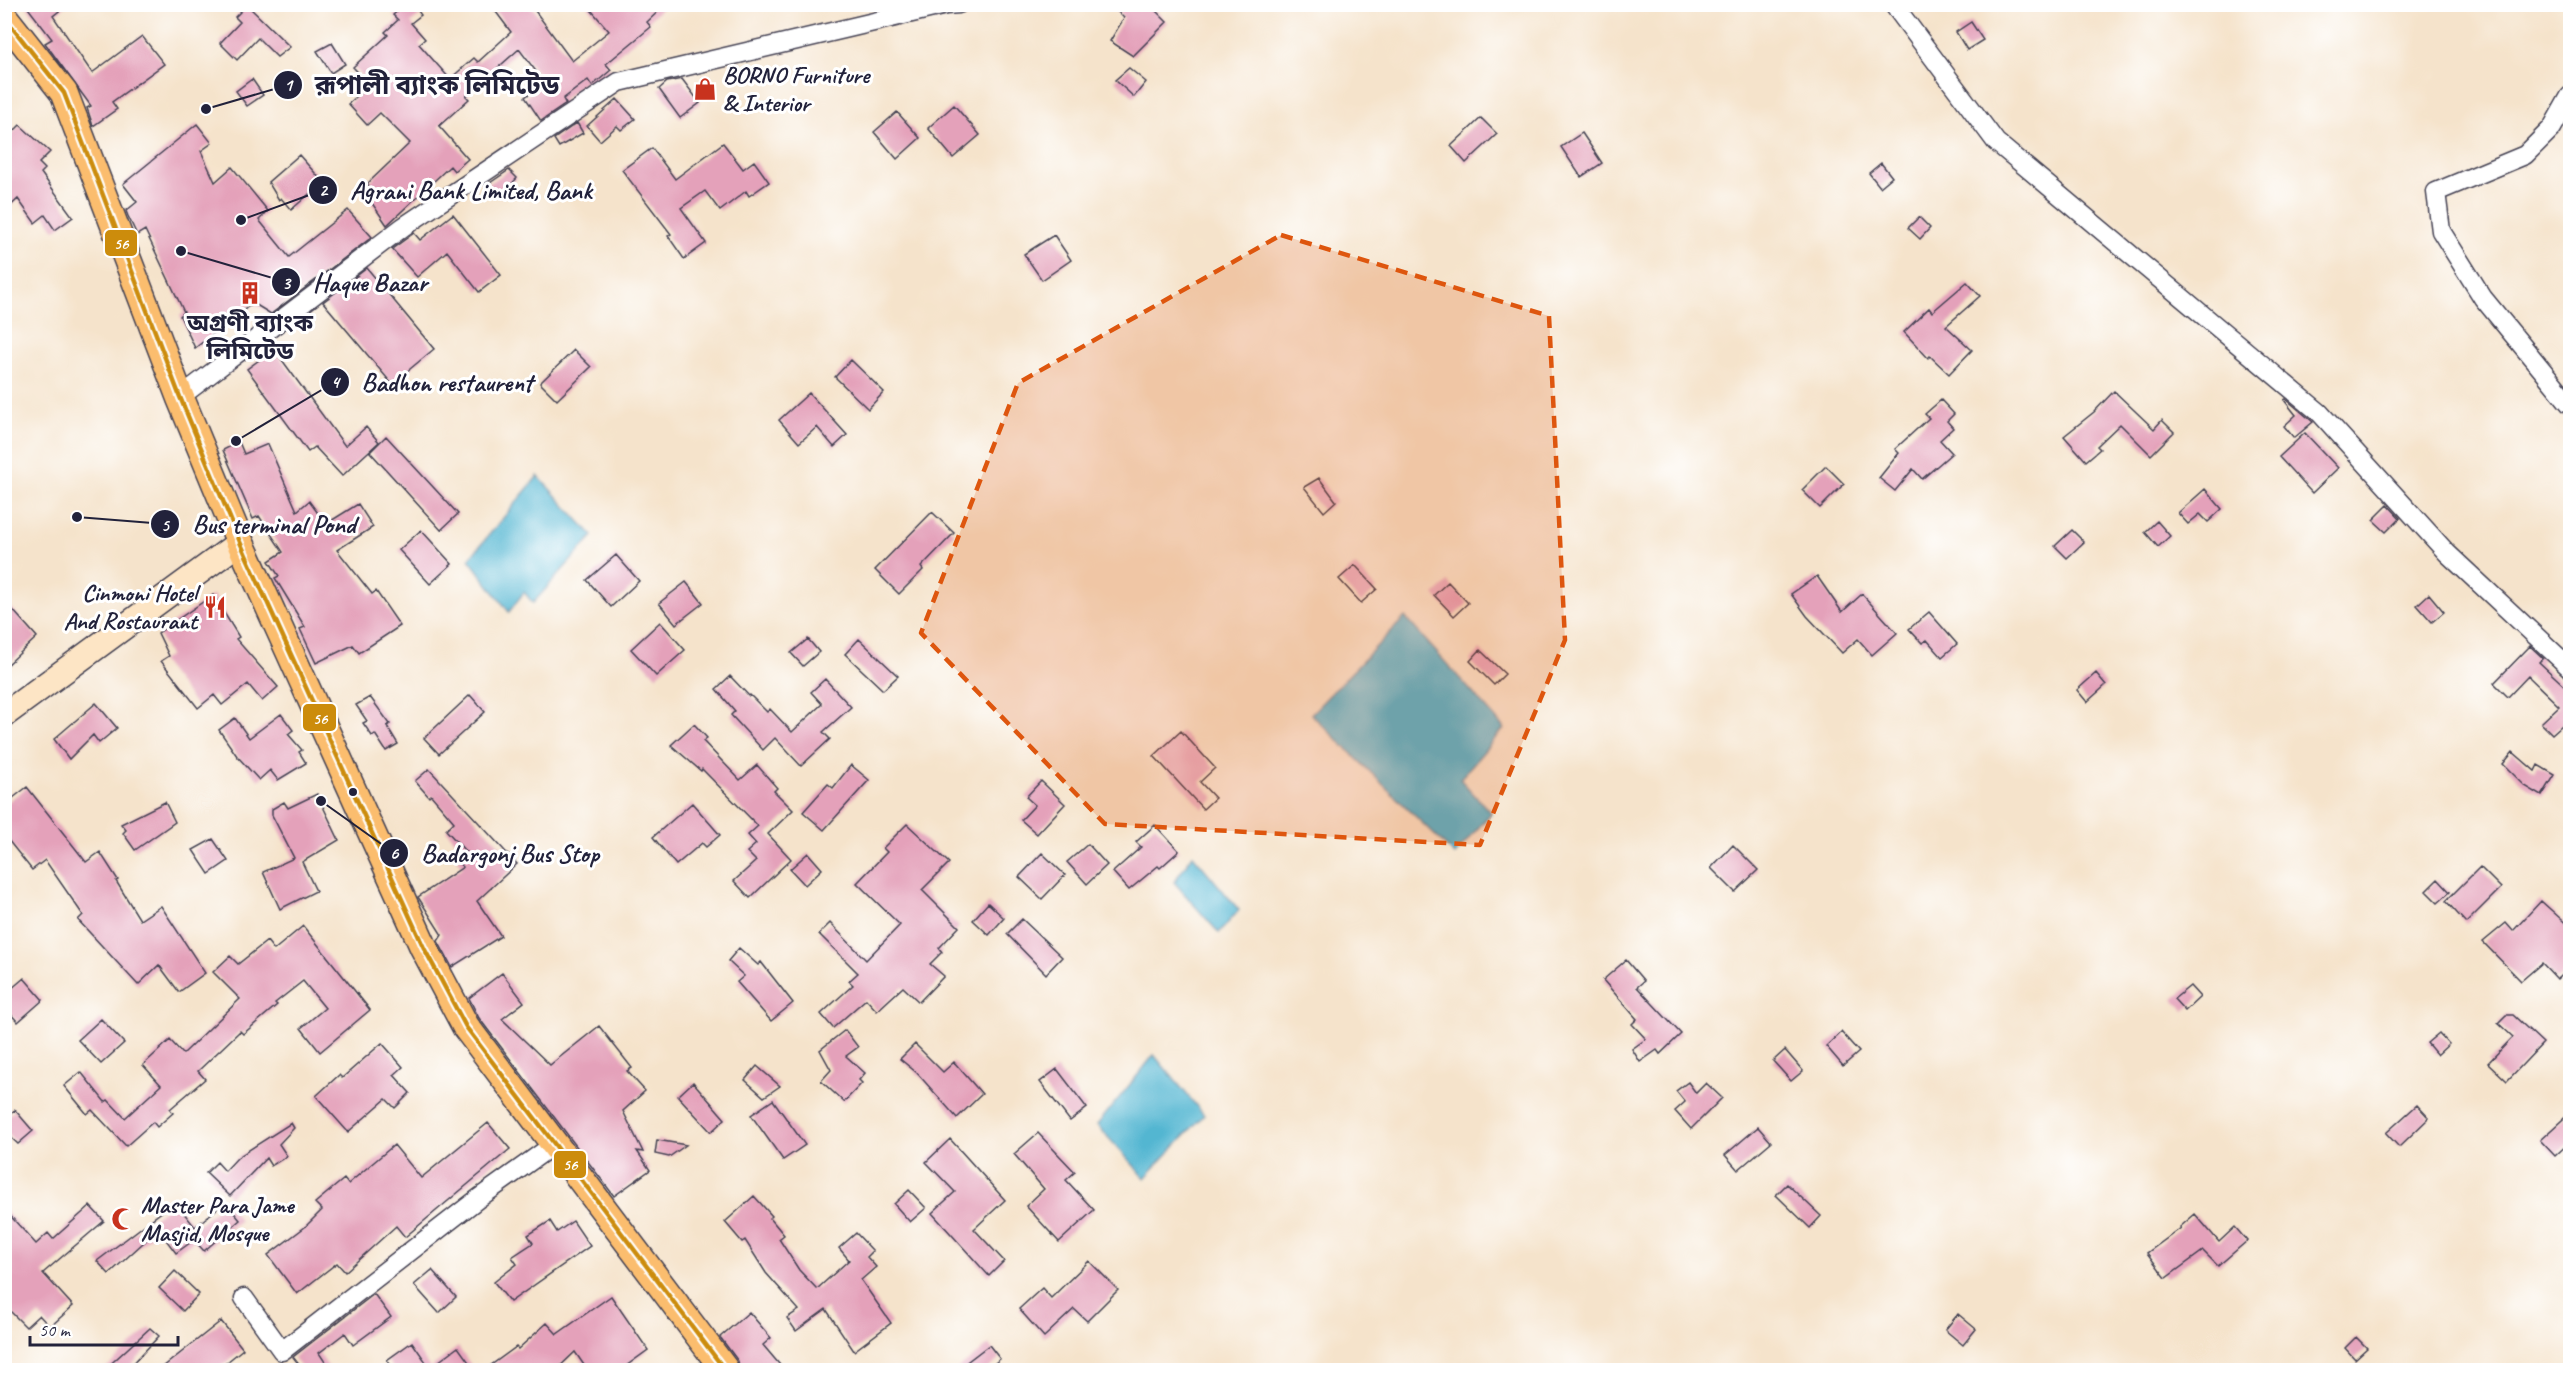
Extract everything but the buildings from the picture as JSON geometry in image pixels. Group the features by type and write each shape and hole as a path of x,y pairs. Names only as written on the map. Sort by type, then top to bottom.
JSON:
{"main road":[{"path":"4,17 64,93 180,397 240,542 424,948 466,1026 553,1145 725,1371"}],"street":[{"path":"180,397 403,227 620,82 946,5 959,4"},
{"path":"1893,4 1996,142 2320,413 2447,553 2571,668"},
{"path":"2571,96 2568,105 2552,128 2525,155 2436,192 2441,231 2483,298 2571,404"},
{"path":"4,715 240,542"},
{"path":"244,1298 282,1351 479,1198 553,1145"}],"highlighted area":[{"path":"1281,235 1549,316 1565,640 1480,845 1105,824 921,633 1018,383"}],"water":[{"path":"538,476 593,536 533,603 524,592 509,612 469,559"},
{"path":"1405,617 1504,728 1460,779 1491,813 1455,855 1311,714"},
{"path":"1193,855 1239,910 1219,933 1174,882"},
{"path":"1154,1055 1204,1115 1145,1178 1097,1125"}],"transit line":[{"name":"56","path":"4,17 64,93 180,397 240,542 424,948 466,1027 725,1370"}],"place":[{"name":"BORNO Furniture & Interior","path":"705,89"},
{"name":"রূপালী ব্যাংক লিমিটেড","path":"206,109"},
{"name":"Agrani Bank Limited, Bank","path":"241,220"},
{"name":"Haque Bazar","path":"181,251"},
{"name":"অগ্রণী ব্যাংক লিমিটেড","path":"250,293"},
{"name":"Badhon restaurent","path":"236,441"},
{"name":"Bus terminal Pond","path":"77,517"},
{"name":"Cinmoni Hotel And Rostaurant","path":"215,607"},
{"name":"Badargonj Bus Stop","path":"321,801"},
{"name":"Master Para Jame Masjid, Mosque","path":"123,1219"}]}
